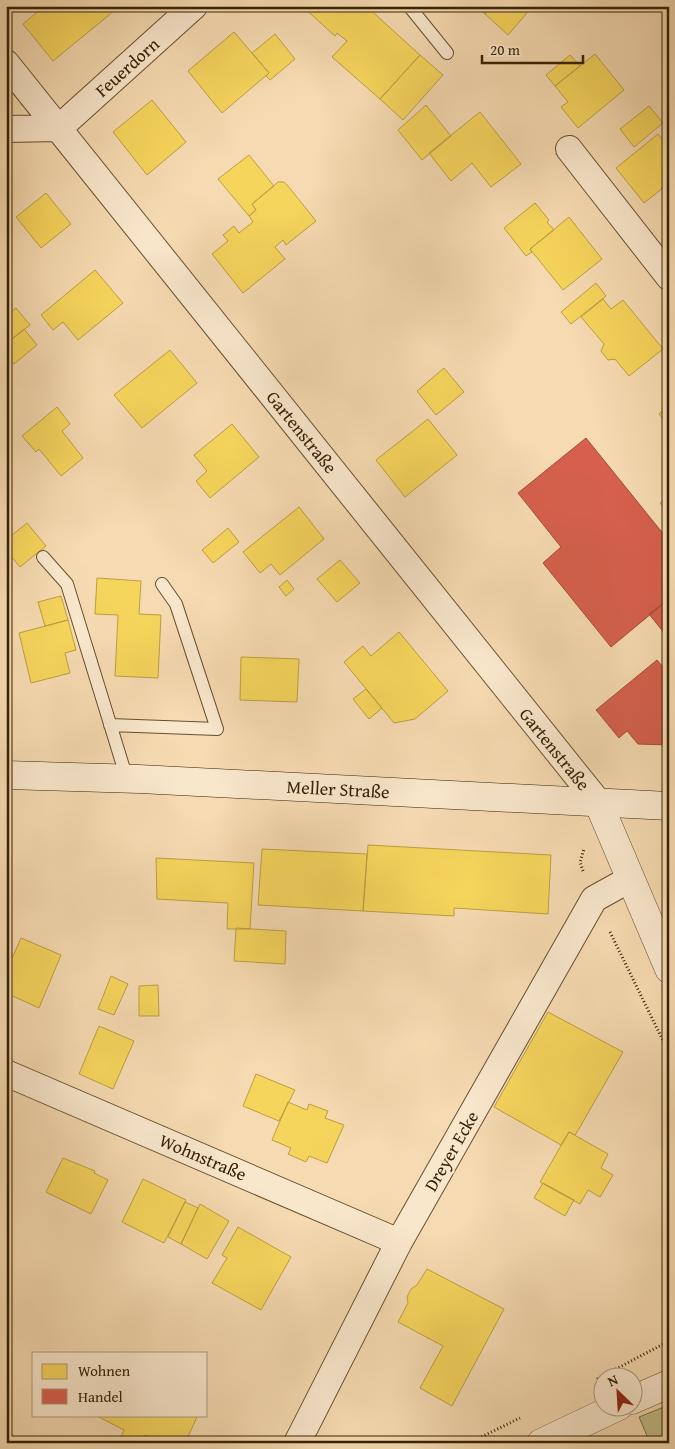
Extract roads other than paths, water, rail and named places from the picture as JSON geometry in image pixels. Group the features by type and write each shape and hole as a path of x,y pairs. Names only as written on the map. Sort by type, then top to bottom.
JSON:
{"main road":[{"name":"Meller Straße","path":"6,775 127,779 669,806"},
{"path":"598,802 669,969"},
{"path":"642,1396 669,1384"},
{"path":"542,1443 598,1416"}],"street":[{"name":"Feuerdorn","path":"59,128 194,6"},
{"name":"Gartenstraße","path":"6,63 598,802"},
{"path":"6,129 59,128"},
{"path":"570,149 669,277"},
{"name":"Dreyer Ecke","path":"296,1443 399,1242 594,899 630,879"},
{"name":"Wohnstraße","path":"6,1073 399,1242"}],"lane":[{"path":"409,6 447,53"},
{"path":"43,557 67,584 127,779"},
{"path":"110,725 217,729 176,604 162,584"}]}
